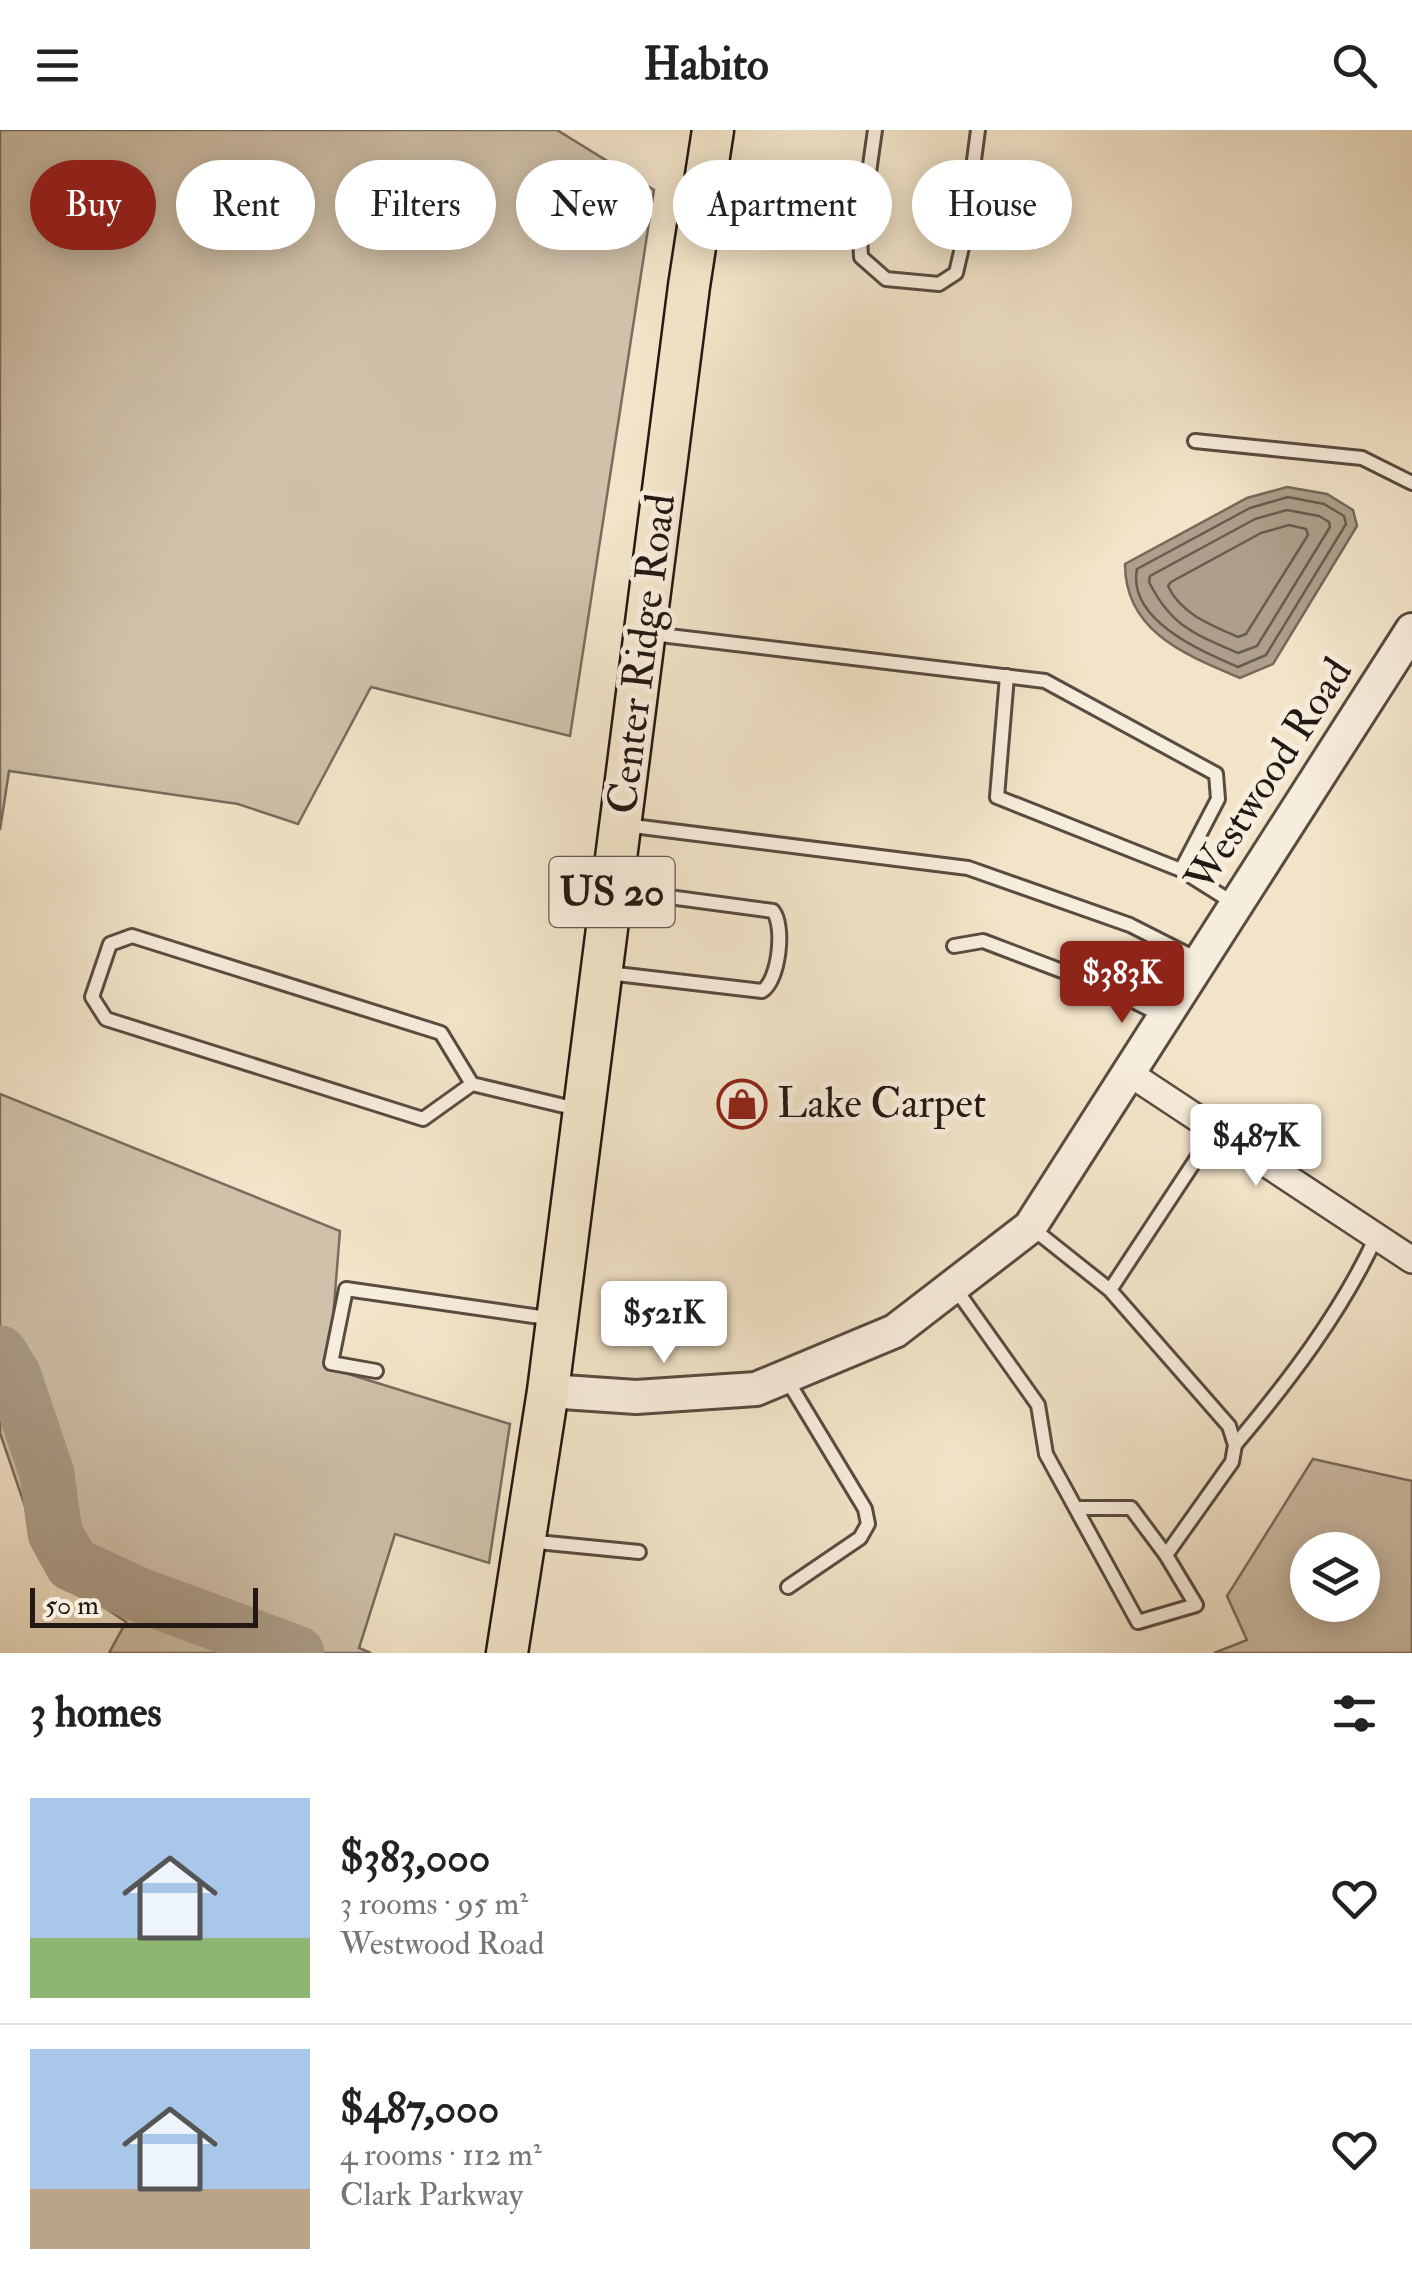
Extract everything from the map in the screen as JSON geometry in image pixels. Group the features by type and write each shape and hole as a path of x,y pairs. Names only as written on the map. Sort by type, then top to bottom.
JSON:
{"main road":[{"name":"Center Ridge Road","path":"507,1653 548,1390 689,286 713,130"}],"street":[{"name":"Westwood Road","path":"548,1390 678,1397 756,1389 895,1331 1030,1226 1412,630"},
{"path":"1130,1073 1412,1260"}],"lane":[{"path":"875,130 860,236 861,258 886,279 939,284 956,273 978,130"},
{"path":"1196,441 1362,458 1412,483"},
{"path":"645,633 1045,681 1216,774 1218,799 1181,870"},
{"path":"1007,676 997,797 1181,870 1237,905"},
{"path":"620,824 968,868 1130,924 1201,961"},
{"path":"601,972 762,991 774,978 780,929 779,918 773,911 612,889"},
{"path":"472,1084 423,1119 106,1019 92,997 110,944 132,936 441,1033 472,1084 584,1111"},
{"path":"954,946 983,941 1107,988 1165,1017"},
{"path":"1110,1290 1216,1129"},
{"path":"1030,1226 1110,1290 1229,1426 1234,1445 1232,1462 1166,1555"},
{"path":"1234,1445 1284,1387 1361,1269 1376,1237"},
{"path":"953,1286 1038,1405 1046,1454 1138,1622 1196,1605 1131,1508 1076,1508"},
{"path":"376,1371 331,1363 346,1289 556,1320"},
{"path":"786,1378 865,1509 868,1524 860,1538 788,1587"},
{"path":"525,1540 639,1552"}],"shaded area":[{"path":"0,130 557,130 606,160 516,160 516,250 645,250 570,736 371,687 298,824 238,804 9,771 0,830"},
{"path":"0,1094 340,1231 329,1368 510,1424 489,1563 395,1534 359,1648 371,1653 109,1653 126,1622 46,1568 0,1433"},
{"path":"1313,1459 1412,1481 1412,1653 1214,1653 1247,1640 1227,1596"}],"water":[{"path":"1287,487 1327,494 1353,510 1357,526 1273,664 1240,678 1180,650 1147,624 1135,607 1125,564 1247,498"}],"waterway":[{"path":"0,1353 14,1376 47,1474 55,1533 72,1564 137,1594 297,1653"}],"place":[{"name":"Lake Carpet","path":"742,1104"}]}
